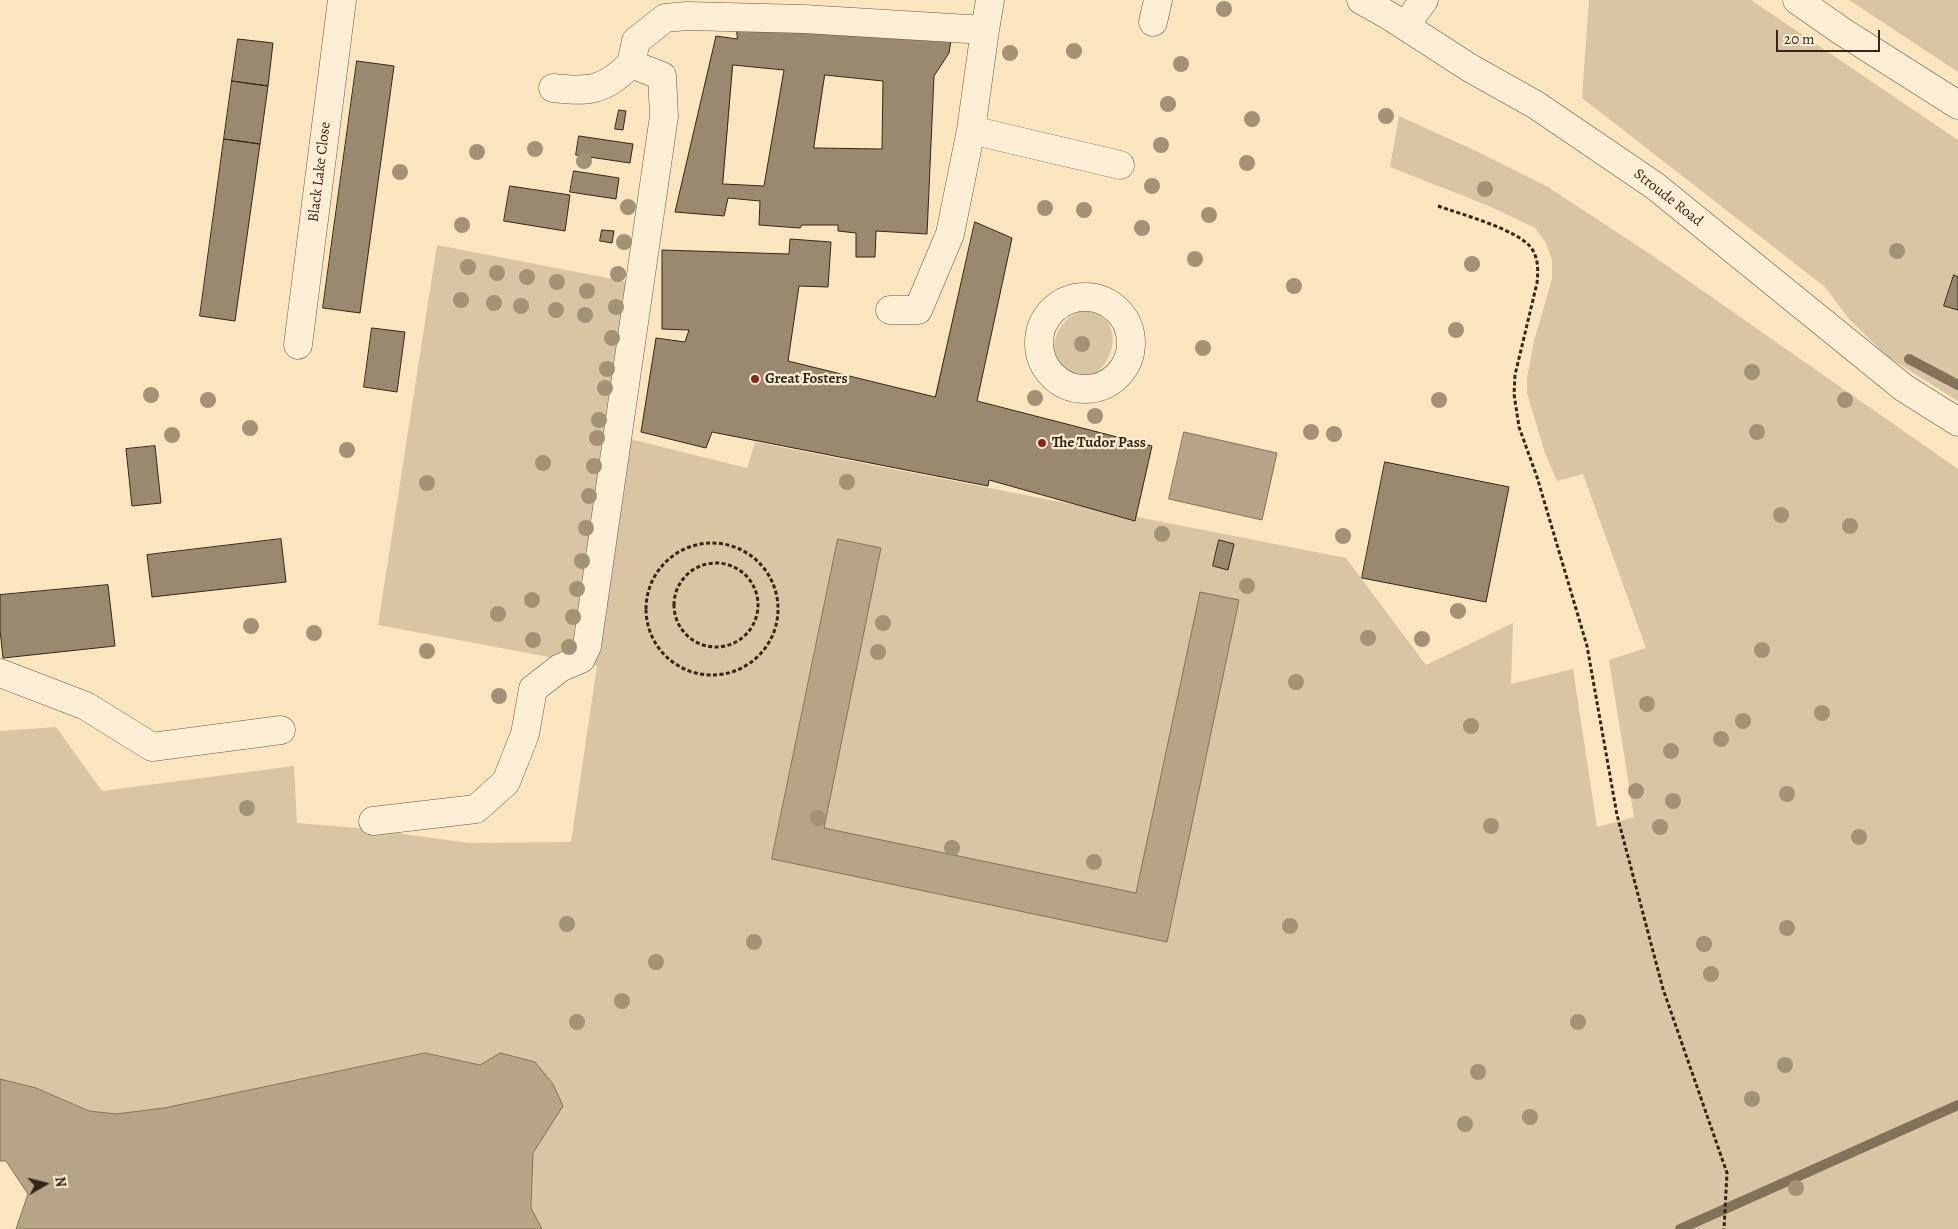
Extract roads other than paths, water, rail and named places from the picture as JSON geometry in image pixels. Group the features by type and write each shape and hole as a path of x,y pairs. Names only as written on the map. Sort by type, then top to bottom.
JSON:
{"street":[{"name":"Black Lake Close","path":"298,345 342,0"},
{"path":"890,310 918,310 950,234 971,130 990,0"},
{"name":"Stroude Road","path":"1361,0 1470,68 1536,105 1655,186 1904,388 1958,422"},
{"path":"1405,26 1424,0"},
{"path":"1797,0 1958,105"},
{"path":"553,88 573,90 597,89 622,73 631,64 636,41 665,18 687,16 804,19 985,30"},
{"path":"373,821 476,809 506,782 525,734 533,689 560,668 581,659 587,646 664,116 662,76 631,64"},
{"path":"971,130 1120,165"},
{"path":"0,673 86,706 152,746 281,730"}],"waterway":[{"path":"1909,359 1958,385"},
{"path":"1680,1229 1958,1105"}],"place":[{"name":"Great Fosters","path":"755,379"},
{"name":"The Tudor Pass","path":"1042,443"}]}
